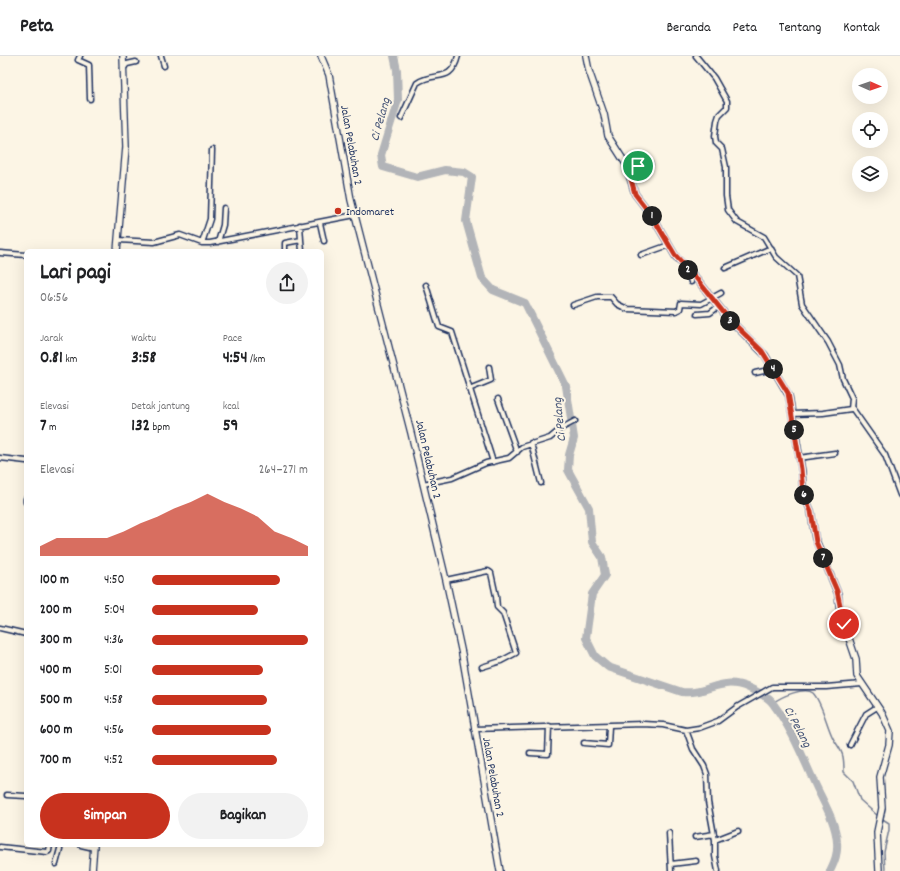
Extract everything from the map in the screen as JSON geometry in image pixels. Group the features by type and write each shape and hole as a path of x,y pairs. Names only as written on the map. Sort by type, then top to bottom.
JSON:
{"street":[{"path":"80,56 78,60 89,65 90,99"},
{"path":"117,249 126,147 123,56"},
{"path":"161,56 164,66"},
{"name":"Jalan Pelabuhan 2","path":"321,56 329,75 341,150 355,215 446,580 462,654 500,871"},
{"path":"400,118 417,83 450,73 456,65 458,56"},
{"path":"586,56 589,71 604,114 608,136 628,168 635,194 652,216 669,245 718,307 759,347 788,393 799,458 803,493 811,511 814,534 837,591 840,612 856,659 857,676 886,722 890,735 880,777 882,808 876,832 878,871"},
{"path":"696,56 712,74 727,101 727,105 719,116 716,143 722,149 724,159 728,210 737,222 764,237 778,260 796,276 802,304 836,355 846,386 852,398 852,408 884,455 900,495"},
{"path":"123,69 127,64 136,62"},
{"path":"202,243 210,219 212,150"},
{"path":"628,168 650,164"},
{"path":"218,242 223,225 224,208"},
{"path":"118,240 154,242 180,235 202,243 218,242 355,215"},
{"path":"320,223 324,241"},
{"path":"300,226 302,249"},
{"path":"286,249 285,243 301,240"},
{"path":"641,255 669,245"},
{"path":"725,268 771,248"},
{"path":"0,253 24,255"},
{"path":"686,267 691,282"},
{"path":"426,285 439,327 452,332 493,462"},
{"path":"574,305 597,297 610,297 613,298 616,304 627,309 676,311 680,309 681,303 701,304 721,293"},
{"path":"697,314 710,313 718,307"},
{"path":"469,389 491,380 489,367"},
{"path":"755,373 773,369"},
{"path":"498,399 517,452"},
{"path":"792,414 834,412 852,408"},
{"path":"423,484 457,476 484,464 509,458 531,443 550,438 575,421"},
{"path":"531,443 541,483"},
{"path":"799,458 835,453"},
{"path":"0,458 24,461"},
{"path":"446,580 482,572 492,573 497,607 503,613 516,653 501,661 482,667"},
{"path":"0,628 24,634"},
{"path":"474,729 656,724 686,730 712,724 737,707 770,688 780,686 826,687 862,684"},
{"path":"850,745 866,714 877,707"},
{"path":"530,753 548,754 549,726"},
{"path":"584,743 604,746 608,745 609,726"},
{"path":"686,730 692,749 705,769 718,871"},
{"path":"7,795 24,796"},
{"path":"715,840 738,831"},
{"path":"669,833 672,871"},
{"path":"695,837 714,834"},
{"path":"0,847 48,852 49,847"},
{"path":"56,864 60,847"},
{"path":"92,871 94,847"},
{"path":"671,864 696,861"}],"waterway":[{"name":"Ci Pelang","path":"394,56 397,70 398,100 381,155 383,167 417,177 445,170 464,172 472,177 466,221 482,278 493,290 525,303 566,386 574,438 569,455 568,470 589,508 592,542 602,557 605,575 592,594 586,638 595,656 608,667 682,692 700,691 722,684 730,684 749,688 760,693 772,702 792,734 832,820 836,835 837,850 836,857 830,871"},
{"path":"773,703 787,695 804,691 813,693 822,708 833,738 842,754 844,761 844,772 853,781 860,800 878,816"},
{"path":"881,818 889,823 884,852 885,871"}],"place":[{"name":"Indomaret","path":"338,211"}],"route":[{"path":"638,166 628,168 634,192 652,216 675,255 696,278 734,325 762,351 787,390 801,469 803,493 811,511 816,542 837,591 840,612 844,624"}]}
